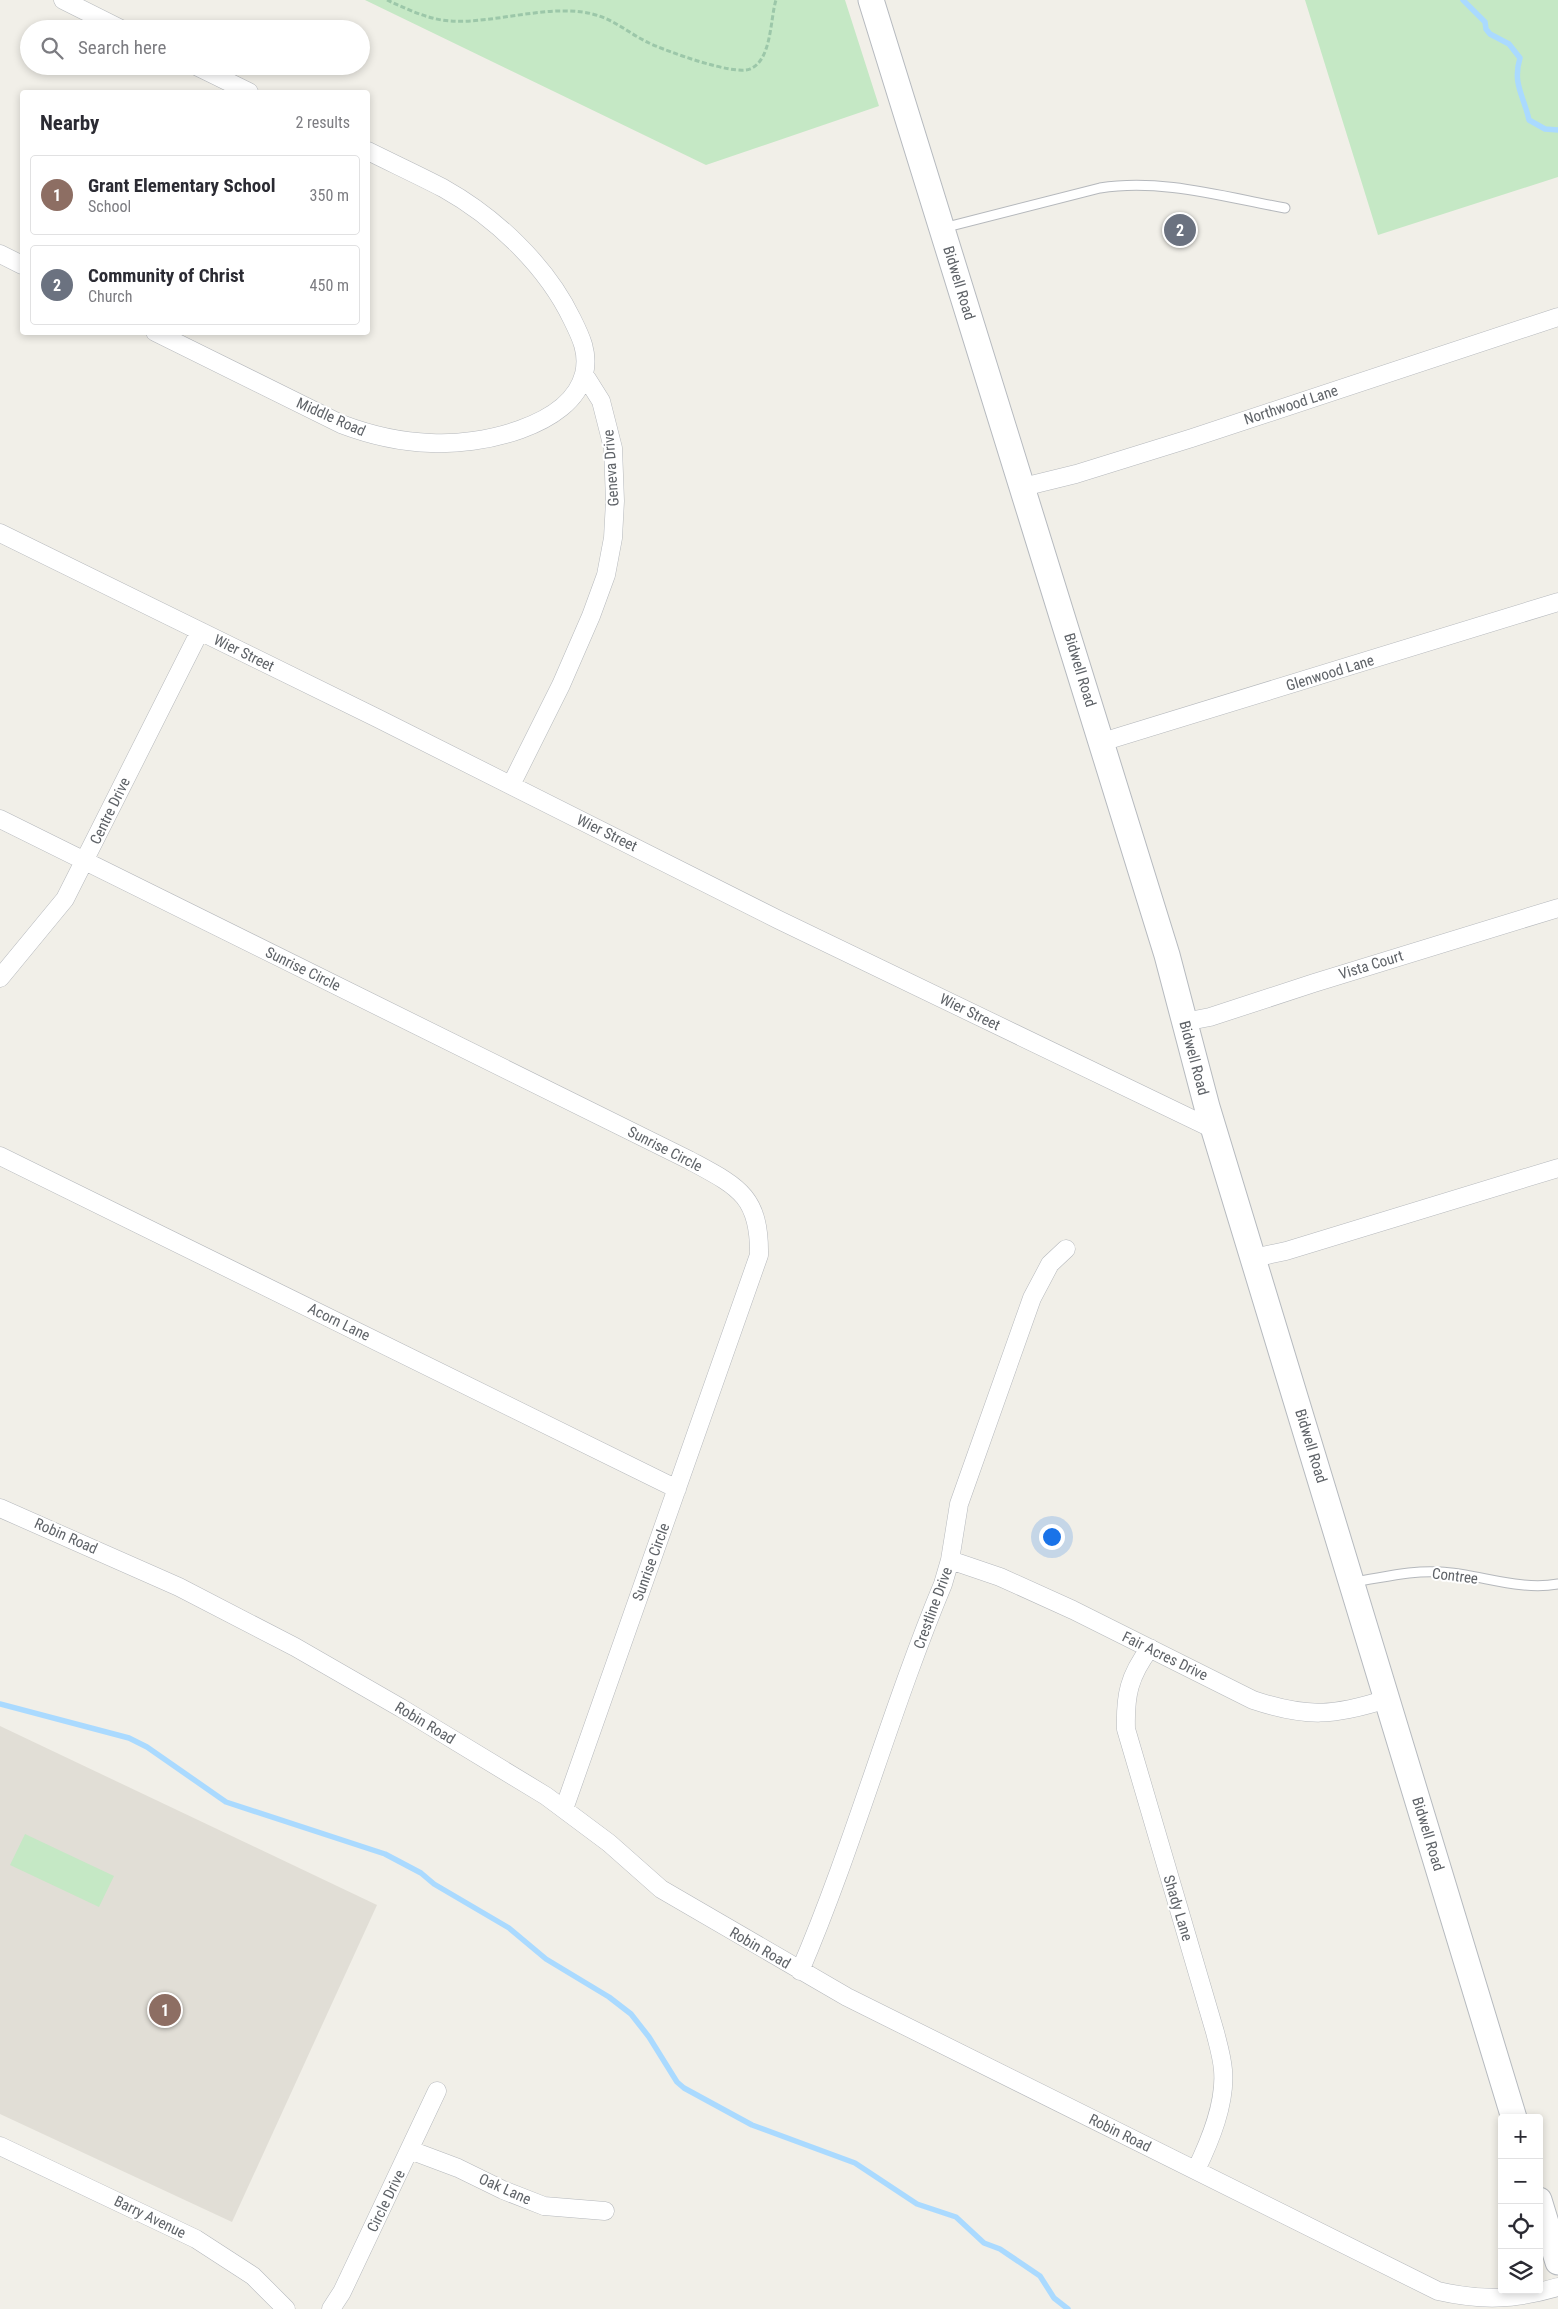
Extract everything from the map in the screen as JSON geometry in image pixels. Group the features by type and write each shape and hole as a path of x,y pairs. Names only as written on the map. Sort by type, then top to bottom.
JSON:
{"street":[{"path":"63,0 103,20"},
{"name":"Bidwell Road","path":"871,0 1167,955 1184,1022 1253,1258 1353,1582 1513,2114"},
{"path":"214,75 245,90"},
{"path":"370,152 444,189 484,216 523,252 548,280 566,307 583,342 586,366 584,374"},
{"path":"0,254 20,264"},
{"name":"Northwood Lane","path":"1023,486 1076,474 1165,446 1558,317"},
{"name":"Middle Road","path":"161,335 341,424 369,434 417,442 470,442 526,427 553,414 569,403 582,383 584,374"},
{"name":"Geneva Drive","path":"511,785 561,685 591,616 606,575 613,538 616,501 612,440 601,401 584,374"},
{"name":"Wier Street","path":"0,533 511,785 779,920 1215,1130"},
{"name":"Glenwood Lane","path":"1102,742 1558,602"},
{"name":"Centre Drive","path":"0,978 65,899 200,631"},
{"name":"Sunrise Circle","path":"0,819 689,1160 727,1180 737,1188 749,1203 759,1232 758,1255 564,1810"},
{"name":"Vista Court","path":"1184,1022 1210,1017 1558,908"},
{"name":"Acorn Lane","path":"0,1156 677,1489"},
{"path":"1253,1258 1286,1251 1558,1168"},
{"name":"Crestline Drive","path":"800,1971 817,1932 950,1560 959,1504 1032,1298 1050,1264 1066,1249"},
{"name":"Robin Road","path":"0,1508 179,1587 295,1647 401,1708 546,1796 609,1843 661,1890 856,2002 1438,2291 1466,2298 1497,2300 1531,2295 1558,2287"},
{"name":"Fair Acres Drive","path":"950,1560 1000,1577 1150,1648 1253,1700 1274,1707 1314,1713 1338,1712 1387,1699"},
{"name":"Shady Lane","path":"1150,1648 1130,1681 1125,1702 1126,1729 1215,2032 1223,2070 1222,2090 1217,2115 1205,2151 1196,2170"},
{"name":"Circle Drive","path":"331,2309 342,2292 437,2091"},
{"name":"Barry Avenue","path":"0,2146 196,2239 253,2276 286,2309"},
{"name":"Oak Lane","path":"410,2150 458,2168 503,2190 544,2206 605,2211"},
{"path":"1540,2204 1558,2262"}],"lane":[{"path":"942,228 1121,184 1149,184 1285,208"},
{"name":"Contree","path":"1353,1582 1404,1573 1440,1572 1536,1587 1558,1584"}],"path":[{"path":"387,0 412,12 451,21 485,20 560,12 586,13 616,24 656,46 722,68 744,71 752,68 765,52 776,0"}],"shaded area":[{"path":"0,1726 377,1905 232,2222 0,2114"}],"green space":[{"path":"365,0 845,0 879,106 706,165"},
{"path":"1305,0 1558,0 1558,177 1378,235"},
{"path":"25,1834 114,1876 99,1907 10,1865"}],"waterway":[{"path":"1463,0 1485,22 1486,29 1490,34 1509,44 1520,58 1517,75 1518,83 1529,120 1545,129 1558,130"},
{"path":"0,1704 129,1738 147,1747 226,1802 385,1854 421,1873 434,1884 509,1928 546,1959 609,1997 631,2014 649,2037 677,2082 684,2088 752,2125 855,2163 917,2204 956,2217 984,2243 1000,2249 1040,2276 1054,2298 1068,2309"}],"place":[{"name":"Community of Christ","path":"1180,230"},
{"name":"Grant Elementary School","path":"165,2010"}]}
